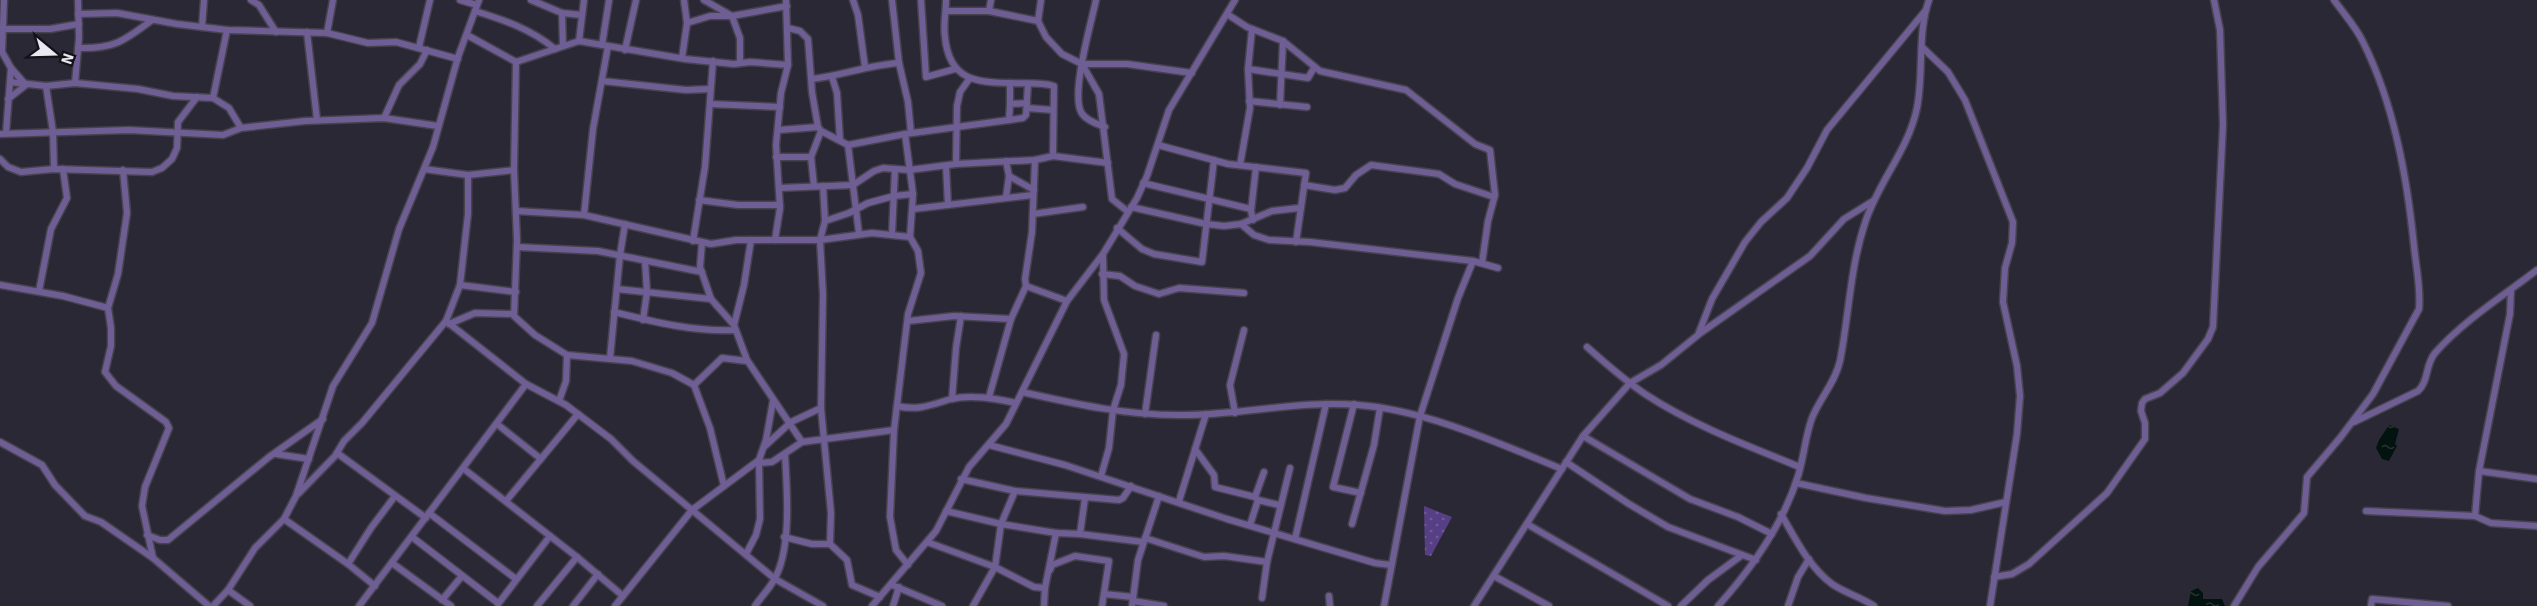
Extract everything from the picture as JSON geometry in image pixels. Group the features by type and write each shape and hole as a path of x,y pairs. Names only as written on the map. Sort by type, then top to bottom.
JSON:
{"street":[{"path":"4,0 2,52 11,68 26,85"},
{"path":"75,83 78,0"},
{"path":"202,27 204,0"},
{"path":"251,0 259,5 276,32"},
{"path":"327,33 333,0"},
{"path":"419,47 430,0"},
{"path":"460,0 477,5 520,26 541,37 555,49"},
{"path":"531,0 562,13 582,15"},
{"path":"579,41 584,0"},
{"path":"585,215 590,153 602,81 609,0"},
{"path":"625,50 636,0"},
{"path":"681,58 687,23 684,0"},
{"path":"704,0 732,15 740,38 740,63"},
{"path":"853,0 858,15 865,67"},
{"path":"892,0 898,63 908,102 909,170 913,194 910,237 918,250 921,273 908,321 897,406 890,518 896,550 908,565"},
{"path":"921,0 926,77 955,69"},
{"path":"946,0 945,38 955,69 970,78 987,82 1054,86 1053,156"},
{"path":"989,11 991,0"},
{"path":"1041,0 1038,21 1046,37 1062,54 1082,64 1126,64 1192,73"},
{"path":"1096,0 1082,64 1080,111 1086,118 1105,127"},
{"path":"872,606 927,542 969,467 1006,424 1067,301 1103,254 1143,183 1169,110 1234,0"},
{"path":"1718,606 1756,560 1772,534 1796,483 1802,452 1812,420 1833,381 1839,364 1846,310 1860,238 1874,201 1901,154 1911,131 1921,82 1922,25 1929,0"},
{"path":"1994,577 2012,574 2028,564 2107,493 2145,439 2142,403 2145,399 2160,393 2183,373 2208,339 2213,327 2223,125 2220,30 2214,0"},
{"path":"2234,606 2258,567 2304,513 2306,481 2310,471 2373,394 2419,309 2420,295 2410,210 2393,126 2375,69 2362,40 2334,0"},
{"path":"687,23 710,16 732,15 786,3 788,65 780,107 777,157 780,223 775,240"},
{"path":"0,442 42,465 55,485 85,516 100,522 153,558 211,606 228,590 255,548 284,519 296,496 339,374 372,323 399,229 433,147 458,59 477,5"},
{"path":"1698,335 1712,299 1745,242 1761,222 1787,198 1807,168 1827,130 1926,10"},
{"path":"946,11 989,11 1038,21"},
{"path":"562,13 563,46"},
{"path":"78,14 117,14 227,30 327,33 368,43 396,42 458,59"},
{"path":"1227,14 1252,29 1283,41 1314,68 1406,90 1475,144 1490,150 1494,197 1482,263"},
{"path":"78,48 104,48 116,45 152,20"},
{"path":"3,29 50,29 78,24"},
{"path":"788,28 800,32 808,39 819,129 811,157 814,186"},
{"path":"1239,165 1250,101 1248,69 1252,29"},
{"path":"213,98 227,30"},
{"path":"307,32 317,120"},
{"path":"467,35 516,63 579,41 681,58 788,65"},
{"path":"1280,105 1283,41"},
{"path":"1923,48 1948,72 1965,100 2013,222 2012,243 2005,268 2003,302 2017,366 2020,396 2017,434 1990,606"},
{"path":"384,118 399,85 420,64 428,50"},
{"path":"693,241 713,61"},
{"path":"516,63 514,170 517,247 514,314 520,323 535,335 567,355 632,361 672,373 694,384 710,428 724,486"},
{"path":"812,79 832,78 865,67 898,63"},
{"path":"1082,64 1099,94 1105,127 1112,199 1129,209 1208,224 1241,224 1272,212 1299,208"},
{"path":"11,68 3,134 178,131 223,135 241,128 317,120 384,118 438,126"},
{"path":"1248,69 1308,78 1314,68"},
{"path":"832,78 837,93 840,140"},
{"path":"956,164 955,127 960,92 970,78"},
{"path":"602,81 686,90 710,89"},
{"path":"10,82 46,86 75,83 213,98 229,108 241,128"},
{"path":"1009,120 1010,83"},
{"path":"779,130 819,129 848,145 1023,118 1027,105 1028,84"},
{"path":"8,99 26,85"},
{"path":"46,86 54,169"},
{"path":"0,159 15,172 63,169 152,172 162,168 172,159 177,148 181,115 197,97"},
{"path":"1250,101 1307,107"},
{"path":"710,104 780,107"},
{"path":"1010,104 1053,110"},
{"path":"848,145 859,234"},
{"path":"1158,145 1239,165 1306,173 1299,208 1296,242"},
{"path":"779,188 853,185 874,171 1035,160 1053,156 1108,164"},
{"path":"777,157 811,157"},
{"path":"988,397 1011,319 1026,286 1033,214 1035,160"},
{"path":"1117,228 1142,249 1154,254 1202,262 1214,160"},
{"path":"1006,161 1009,176 1006,197"},
{"path":"1304,185 1335,190 1345,188 1356,175 1371,165 1439,174 1455,184 1494,197"},
{"path":"946,166 948,205"},
{"path":"1252,220 1251,209 1256,167"},
{"path":"39,291 51,229 67,198 63,169"},
{"path":"424,169 468,175 514,170"},
{"path":"892,234 895,169"},
{"path":"123,170 127,213 118,274 108,308 111,328 106,376 146,409 166,422 169,428 145,487 142,506 153,558"},
{"path":"296,496 338,453 352,432 448,322 460,285 468,214 468,175"},
{"path":"1009,176 1033,192"},
{"path":"1143,183 1251,209"},
{"path":"823,186 825,221 820,240 823,305 821,408 830,500 830,544"},
{"path":"913,210 1033,192"},
{"path":"825,221 894,196 913,194"},
{"path":"699,200 738,205 780,205"},
{"path":"1474,606 1584,436 1630,384 1661,366 1698,335 1804,261 1844,219 1874,201"},
{"path":"1033,214 1083,207"},
{"path":"516,211 585,215 702,243 820,240 859,234 892,234 910,237"},
{"path":"610,358 625,224"},
{"path":"1241,224 1254,235 1269,240 1310,242 1473,261 1498,268"},
{"path":"734,328 751,240"},
{"path":"702,243 702,272 711,299 734,328 747,361 802,441"},
{"path":"622,246 628,257"},
{"path":"517,247 598,251 702,272"},
{"path":"1101,476 1109,448 1113,410 1121,385 1124,354 1104,300 1103,254"},
{"path":"644,320 647,292 645,261"},
{"path":"1384,606 1420,416 1458,298 1473,261"},
{"path":"2351,423 2418,391 2424,384 2428,362 2435,353 2537,270"},
{"path":"1102,274 1120,276 1135,286 1159,294 1179,288 1244,293"},
{"path":"0,285 39,291 108,308"},
{"path":"460,285 516,291"},
{"path":"1026,286 1067,301"},
{"path":"617,289 711,299"},
{"path":"2475,516 2479,471 2509,324 2511,290"},
{"path":"614,312 644,320 703,330 734,328"},
{"path":"448,322 475,313 514,314"},
{"path":"908,321 961,316 1011,319"},
{"path":"952,399 961,316"},
{"path":"448,322 526,384 559,401 611,439 633,461 775,579 823,606"},
{"path":"1235,413 1230,385 1244,330"},
{"path":"1145,414 1156,335"},
{"path":"1587,347 1630,384 1694,421 1800,467"},
{"path":"559,401 566,381 567,355"},
{"path":"694,384 722,358 747,361"},
{"path":"359,606 526,384"},
{"path":"1022,392 1145,414 1235,413 1326,404 1354,404 1420,416 1564,465 1668,526 1756,560"},
{"path":"897,406 921,408 952,399 988,397 1016,403"},
{"path":"746,554 756,535 760,519 759,462 773,401"},
{"path":"1295,539 1326,404"},
{"path":"1354,404 1333,487 1361,493"},
{"path":"764,447 791,422 821,408"},
{"path":"1352,524 1380,408"},
{"path":"506,501 578,414"},
{"path":"1179,501 1206,414"},
{"path":"147,535 160,540 168,540 269,457 323,418"},
{"path":"497,424 541,459"},
{"path":"615,606 692,510 759,462 772,462 802,441 894,430"},
{"path":"1584,436 1690,499 1738,517 1772,534"},
{"path":"989,445 1101,476 1295,539 1391,566"},
{"path":"1195,449 1214,475 1215,488 1280,505"},
{"path":"338,453 394,496 428,516 516,579"},
{"path":"276,454 309,459"},
{"path":"755,606 775,579 780,566 787,487 784,455"},
{"path":"1262,598 1273,532 1290,468"},
{"path":"464,469 623,596"},
{"path":"2479,471 2537,479"},
{"path":"1250,525 1264,472"},
{"path":"961,479 1015,491 1119,500 1131,486"},
{"path":"1796,483 1866,498 1945,511 1971,510 2006,502"},
{"path":"975,606 995,567 1001,525 1015,491"},
{"path":"348,564 394,496"},
{"path":"1133,601 1138,560 1159,496"},
{"path":"1080,534 1085,498"},
{"path":"946,511 1001,525 1056,533 1144,540 1204,557 1224,556 1267,562"},
{"path":"2366,511 2475,516 2491,523 2537,526"},
{"path":"1781,514 1809,559 1830,583 1874,606"},
{"path":"284,519 375,586"},
{"path":"1527,524 1668,606"},
{"path":"1044,606 1045,588 1056,533"},
{"path":"412,537 497,605 550,536"},
{"path":"784,537 812,544 830,544 848,560 852,585 880,597"},
{"path":"927,542 995,567 1034,587 1045,588"},
{"path":"1681,606 1708,580 1742,555"},
{"path":"1045,588 1052,565 1076,556 1109,561 1102,606"},
{"path":"537,606 577,557"},
{"path":"1788,606 1798,577 1809,559"},
{"path":"392,563 451,606"},
{"path":"573,606 598,574"},
{"path":"442,600 462,576"},
{"path":"1494,576 1549,606"},
{"path":"892,585 942,606"},
{"path":"893,606 899,587"},
{"path":"228,590 250,606"},
{"path":"1104,594 1164,606"},
{"path":"1329,596 1330,606"},
{"path":"2371,606 2372,600 2448,606"}],"shaded area":[{"path":"1424,506 1452,517 1431,556 1425,555"}],"water":[{"path":"2389,425 2399,429 2395,444 2397,446 2389,461 2382,459 2376,448"},
{"path":"2198,588 2203,593 2203,599 2222,599 2225,606 2188,606 2191,591"}]}
